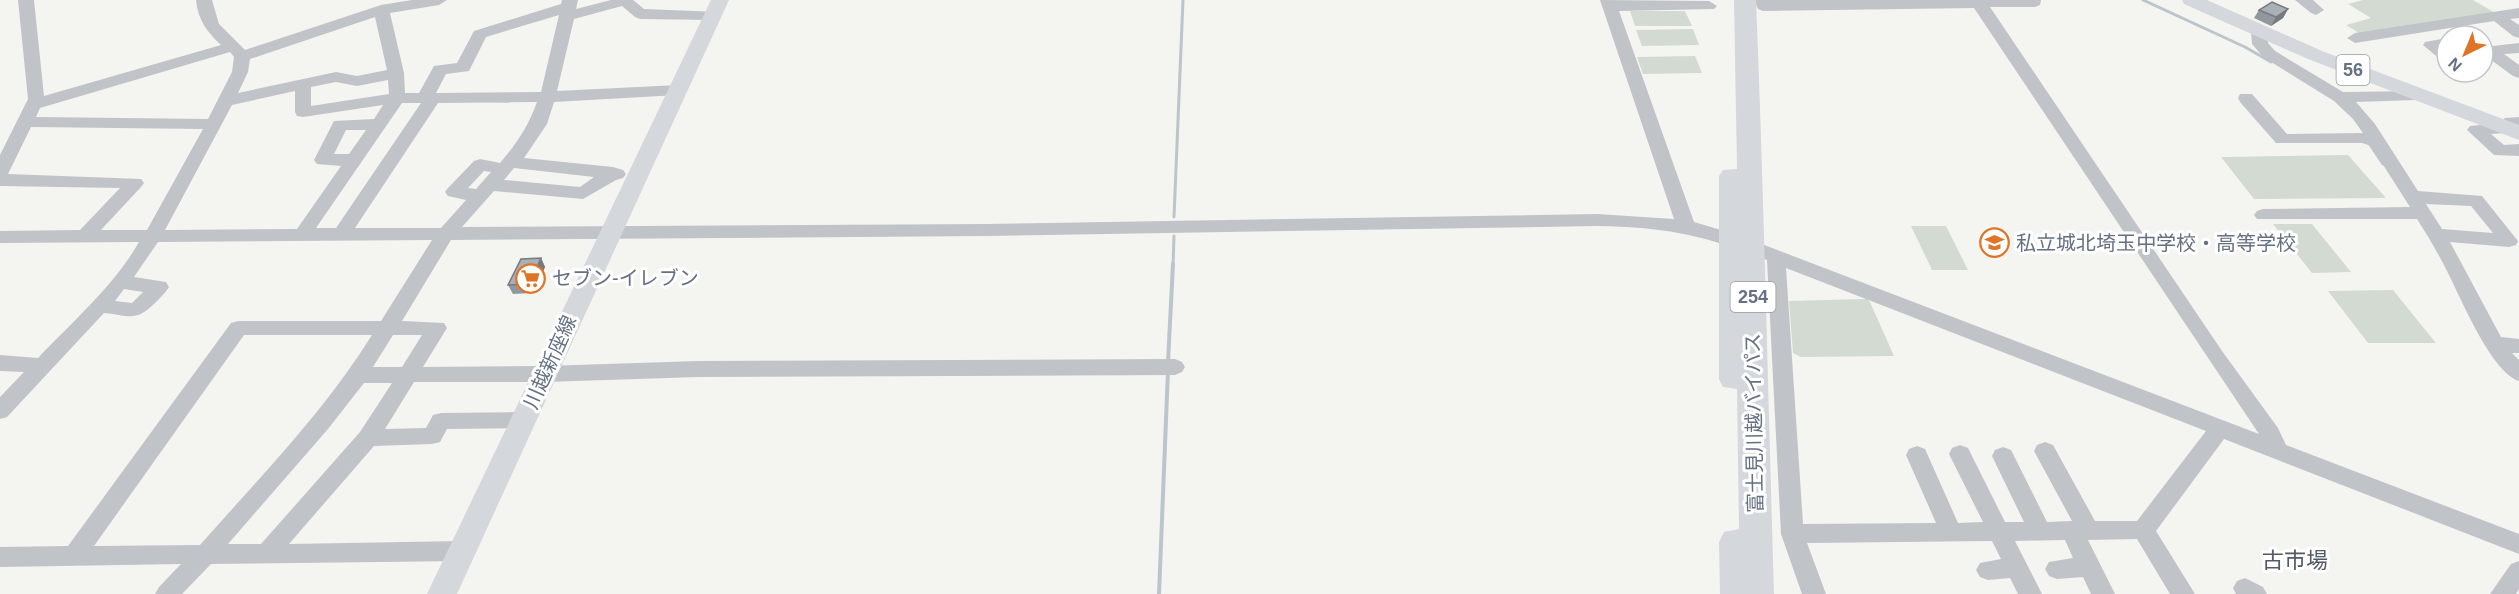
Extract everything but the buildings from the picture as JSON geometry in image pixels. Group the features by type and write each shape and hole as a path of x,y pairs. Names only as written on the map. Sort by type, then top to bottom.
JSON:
{"highway":[{"name":"富士見川越バイパス","path":"1745,0 1753,248 1752,374 1757,594"},
{"name":"富士見川越バイパス","path":"1720,3 1753,248 1737,594"}],"main road":[{"name":"56","path":"2190,0 2259,31 2516,134"},
{"name":"川越新座線","path":"442,594 717,7"}],"street":[{"path":"0,173 35,104 26,0"},
{"path":"3,405 120,282 153,236 226,101 240,72 238,51 213,29 204,10 204,0"},
{"path":"35,104 238,51 381,10 439,0"},
{"path":"1762,0 1762,6 2035,2"},
{"path":"2454,24 2519,13 2497,0"},
{"path":"341,235 429,97 440,69 464,68 480,34 568,8 625,2 640,15 717,7"},
{"path":"1978,2 2209,347 2270,434 2277,449"},
{"path":"1686,226 1609,3 1720,3"},
{"path":"167,594 206,554 320,423 358,375 445,235 527,143 538,124 547,96 568,8"},
{"path":"302,235 397,98 396,73 381,10"},
{"path":"2498,17 2519,33"},
{"path":"2355,38 2435,27"},
{"path":"2259,31 2260,44 2269,54 2339,97 2357,112 2423,213 2495,344 2507,362 2519,373"},
{"path":"2495,53 2519,48"},
{"path":"2495,58 2519,73"},
{"path":"226,101 336,77 357,81 396,73"},
{"path":"303,84 303,112 322,111 397,98 547,96 678,90"},
{"path":"2339,97 2415,95"},
{"path":"2246,98 2282,139 2362,138 2377,142"},
{"path":"27,122 213,124"},
{"path":"353,160 323,160 340,125 378,124"},
{"path":"613,173 583,193 485,190 454,192 480,165 638,174"},
{"path":"0,180 135,183 85,236"},
{"path":"2413,197 2476,200 2509,240 2436,235"},
{"path":"2263,215 2423,213"},
{"path":"2,239 85,236 609,234 1647,220 1686,226 1753,248 2519,544"},
{"path":"1753,248 1792,534 1814,594"},
{"path":"99,306 136,310 159,287 120,282"},
{"path":"74,556 238,327 437,328 368,438 266,554"},
{"path":"2495,344 2519,346"},
{"path":"0,363 42,366"},
{"path":"358,375 405,377 699,369 1175,367"},
{"path":"368,438 432,436 441,421 524,420"},
{"path":"2143,530 2221,427"},
{"path":"2045,451 2079,530 2090,567 2103,594"},
{"path":"1960,454 2030,594"},
{"path":"1917,455 1951,532"},
{"path":"2003,456 2040,531"},
{"path":"1792,534 2143,530"},
{"path":"2143,530 2183,594"},
{"path":"0,557 462,551"},
{"path":"2057,569 2090,567"},
{"path":"1988,570 2017,568"},
{"path":"2502,594 2519,571"}],"shaded area":[{"path":"2363,0 2473,0 2497,14 2359,33 2346,25 2371,18 2348,4"},
{"path":"1630,11 1685,11 1692,26 1635,26"},
{"path":"1693,29 1699,45 1642,46 1636,30"},
{"path":"1695,56 1702,73 1643,74 1637,57"},
{"path":"2348,155 2386,198 2254,199 2221,157"},
{"path":"2273,224 2312,224 2351,272 2312,273"},
{"path":"1911,226 1946,226 1968,270 1932,270"},
{"path":"2393,290 2436,343 2368,343 2328,291"},
{"path":"1867,299 1894,356 1801,357 1793,353 1789,301"}],"waterway":[{"path":"1174,217 1183,0"},
{"path":"2143,0 2245,47 2271,62"},
{"path":"2369,143 2383,164"},
{"path":"1173,266 1174,236"},
{"path":"1168,362 1173,264"},
{"path":"1159,594 1168,370"}],"place":[{"name":"私立城北埼玉中学校・高等学校","path":"1995,243"},
{"name":"セブン-イレブン","path":"531,278"}],"district":[{"name":"古市場","path":"2295,560"}]}
